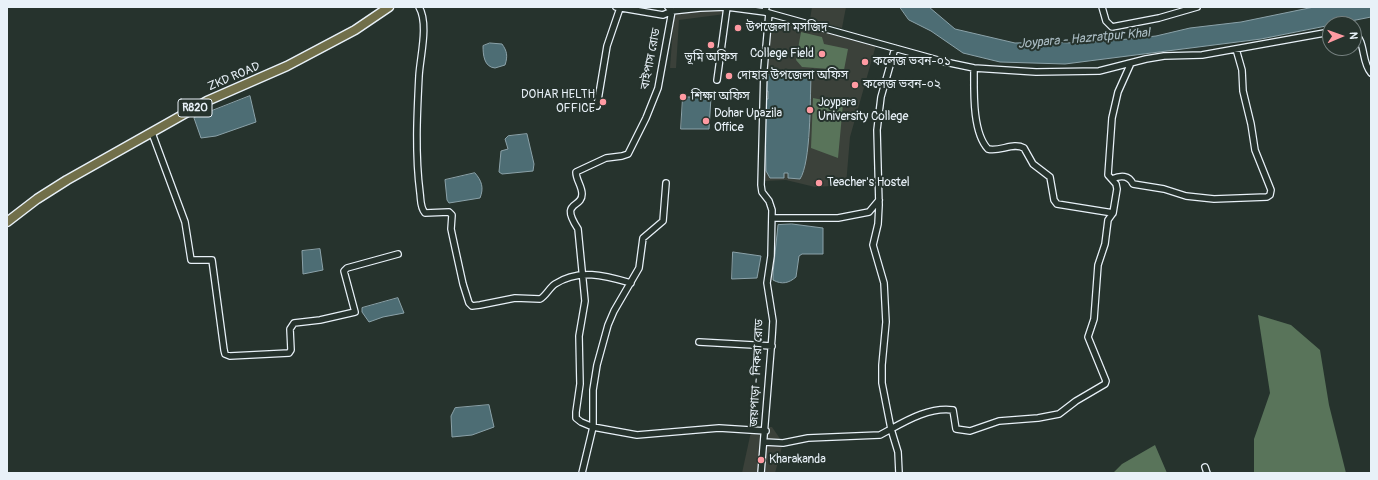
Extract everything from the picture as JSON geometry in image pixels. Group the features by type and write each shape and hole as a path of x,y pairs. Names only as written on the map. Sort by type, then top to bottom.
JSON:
{"main road":[{"name":"ZKD ROAD","path":"7,222 37,199 67,180 207,101 267,76 367,23 389,7"}],"street":[{"path":"419,7 423,16 416,161 420,202 425,213 449,212 452,215 451,229 469,303 472,306 515,298 540,299 555,284 572,275 594,274 631,283"},
{"path":"655,13 660,7"},
{"path":"717,80 727,7"},
{"path":"597,106 607,46 618,8 666,14 670,9 727,7 767,11 945,62 974,68 1036,72 1099,71 1164,56 1202,55 1322,33"},
{"path":"1102,7 1106,21 1112,27 1159,18 1197,7"},
{"name":"বাইপাস রোড","path":"583,274 578,229 572,220 570,210 571,206 581,197 582,193 576,172 606,158 628,154 646,118 658,88 670,9"},
{"name":"জয়পাড়া - নিকরা রোড","path":"761,473 766,431 772,346 772,321 767,283 771,256 772,218 771,206 762,192 761,185 767,11"},
{"path":"895,48 881,97 877,130 879,200 878,224 873,245 884,283 886,322 882,365 882,384 891,429 898,452 899,473"},
{"path":"1112,179 1125,176 1131,179 1133,184 1164,189 1186,196 1214,199 1267,197 1270,195 1271,190 1255,150 1251,124 1243,91 1242,70 1236,49"},
{"path":"1362,50 1366,65 1371,73"},
{"path":"764,442 783,444 808,438 880,435 925,413 947,409 953,410 956,429 970,431 1000,421 1045,417 1059,414 1076,401 1105,384 1106,381 1088,337 1094,319 1098,265 1105,244 1108,220 1113,213 1117,189 1116,184 1108,175 1112,118 1118,92 1131,63"},
{"path":"974,68 974,94 980,136 988,149 995,151 1015,146 1024,148 1033,164 1050,177 1054,200 1057,204 1113,213"},
{"path":"152,133 185,222 190,260 212,260 225,354 230,356 289,353 291,350 290,329 294,323 320,320 355,312 345,273 347,268 398,254"},
{"path":"582,473 593,426 593,390 597,365 608,326 614,311 639,268 643,238 660,224 665,217 666,183"},
{"path":"772,218 838,218 869,212 879,200"},
{"path":"583,274 585,301 579,336 580,384 576,418 581,422 593,426 636,435 719,428 766,431"},
{"path":"700,342 772,346"}],"shaded area":[{"path":"812,7 846,7 842,28 810,19"},
{"path":"724,9 725,14 679,20 676,68 670,68 674,13"},
{"name":"Joypara University College","path":"768,21 819,28 876,45 850,137 846,185 815,187 786,180 763,181"},
{"name":"Kharakanda","path":"752,427 772,427 783,443 775,473 742,473"}],"green space":[{"name":"College Field","path":"801,32 822,37 824,44 848,49 844,70 802,67 796,60"},
{"path":"813,98 843,104 838,158 811,148"},
{"path":"1258,315 1291,325 1320,350 1329,405 1346,473 1254,473 1254,439 1270,393"},
{"path":"1155,445 1167,473 1113,473 1122,464"}],"water":[{"path":"900,7 929,7 955,29 1015,43 1074,43 1156,36 1190,28 1241,22 1314,7 1371,7 1371,17 1362,19 1362,16 1322,16 1322,27 1261,39 1065,64 1000,62 963,53 931,31 909,20"},
{"path":"490,43 502,44 506,54 505,65 495,68 486,63 483,46"},
{"path":"802,74 811,77 808,145 804,171 800,179 788,178 788,173 784,173 784,178 770,178 766,171 765,99 768,99 768,91 765,91 766,75"},
{"path":"250,96 256,122 216,136 201,138 194,118"},
{"path":"683,97 711,97 709,129 681,129"},
{"path":"527,134 534,164 533,171 502,174 499,172 501,151 508,149 505,139 508,136"},
{"path":"475,173 482,185 480,198 449,203 447,200 445,180"},
{"path":"792,224 823,228 823,254 802,254 799,256 796,277 791,281 782,283 773,280 778,225"},
{"path":"320,249 323,270 303,274 302,251"},
{"path":"733,252 761,256 757,278 732,279"},
{"path":"398,298 404,313 383,317 369,322 362,312 362,308"},
{"path":"489,405 494,427 472,435 452,437 451,416 455,408"}],"place":[{"name":"উপজেলা মসজিদ","path":"738,28"},
{"name":"ভূমি অফিস","path":"711,45"},
{"name":"College Field","path":"822,54"},
{"name":"কলেজ ভবন-০১","path":"865,62"},
{"name":"দোহার উপজেলা অফিস","path":"729,76"},
{"name":"কলেজ ভবন-০২","path":"855,85"},
{"name":"শিক্ষা অফিস","path":"683,97"},
{"name":"DOHAR HELTH OFFICE","path":"603,102"},
{"name":"Joypara University College","path":"810,110"},
{"name":"Dohar Upazila Office","path":"706,121"},
{"name":"Teacher's Hostel","path":"819,183"},
{"name":"Kharakanda","path":"761,460"}],"water label":[{"name":"Joypara - Hazratpur Khal","path":"1084,39"}]}
